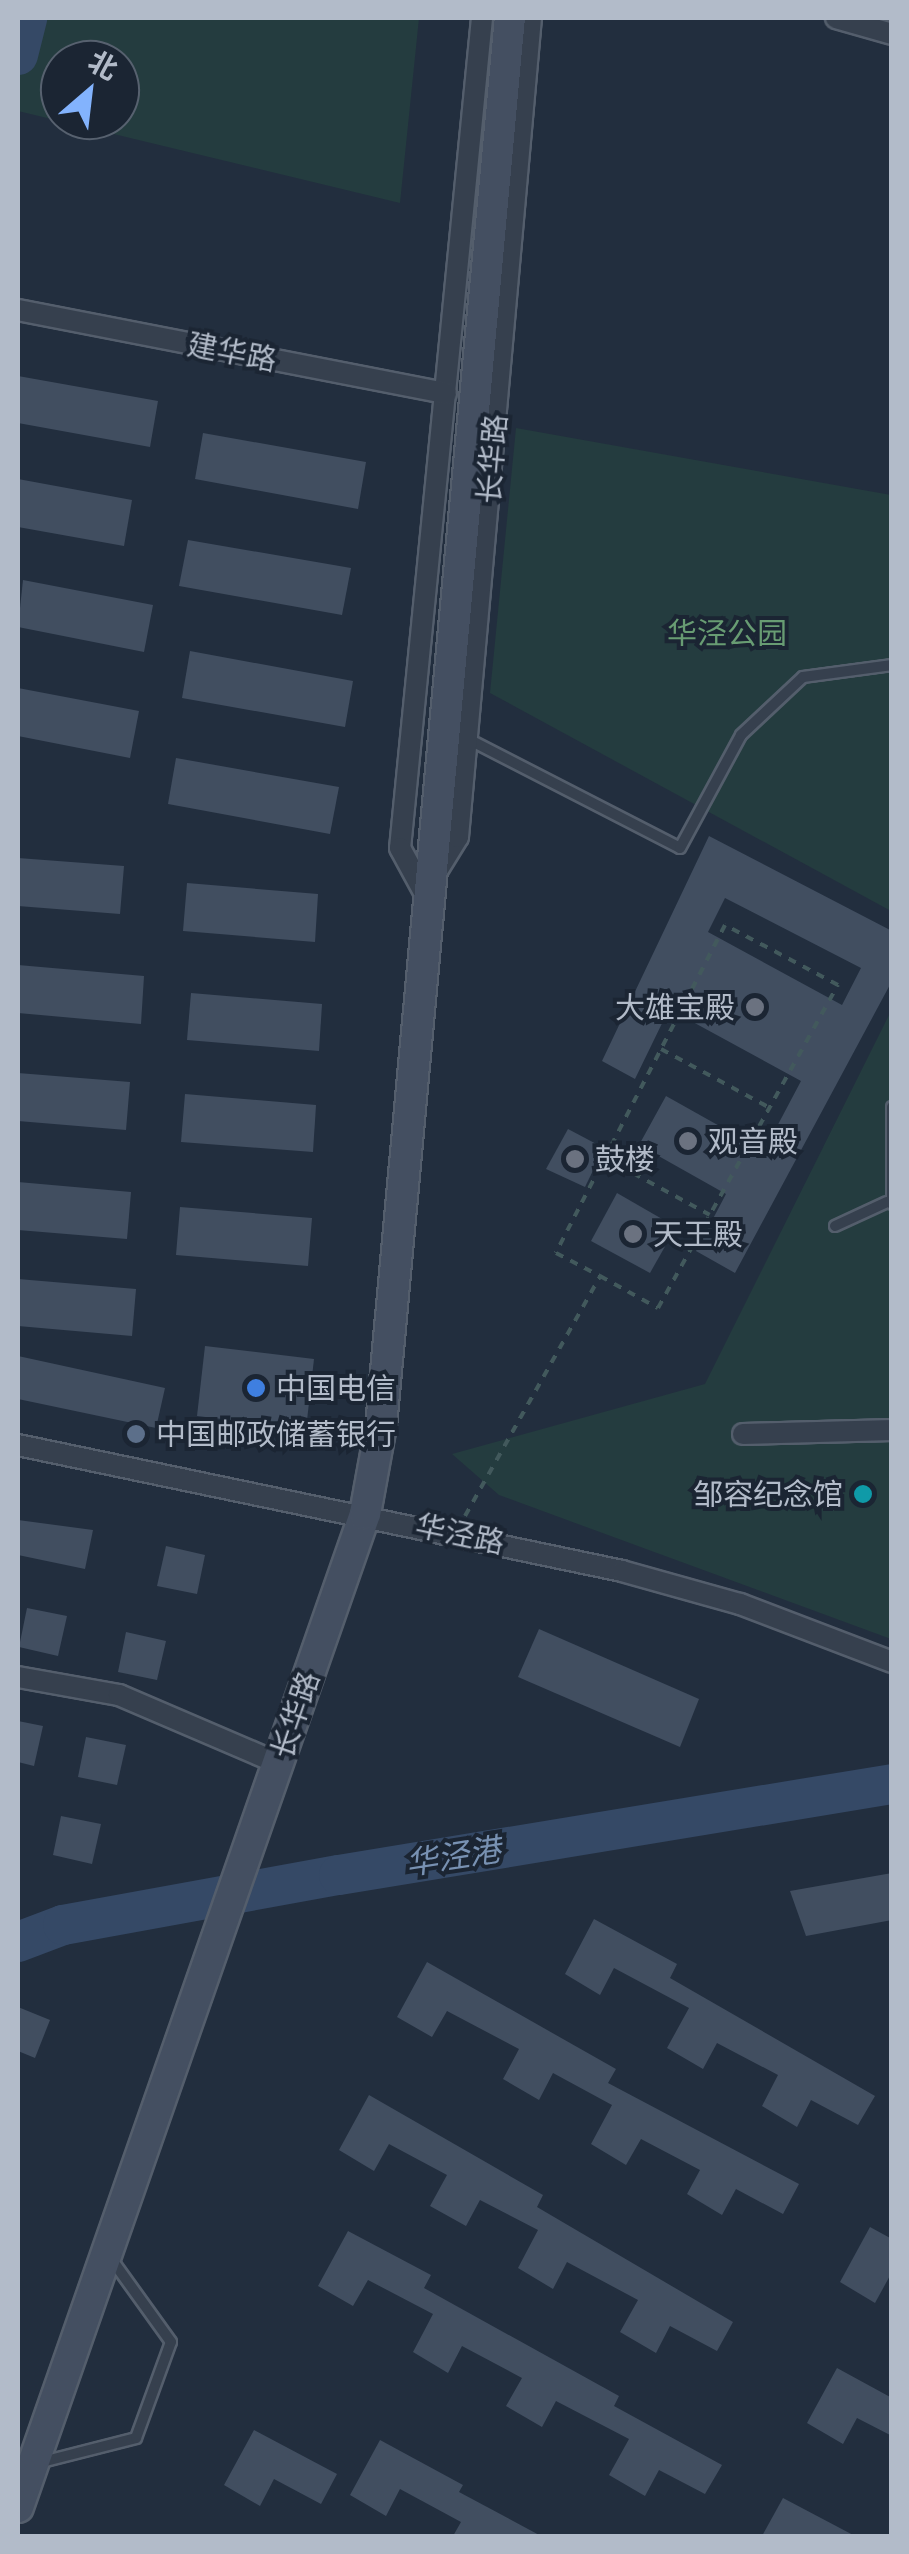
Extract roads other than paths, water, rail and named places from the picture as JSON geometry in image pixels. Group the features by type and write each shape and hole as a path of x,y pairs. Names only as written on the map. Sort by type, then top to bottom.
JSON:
{"street":[{"name":"长华路","path":"424,892 400,848 482,18"},
{"name":"长华路","path":"18,2506 365,1514 380,1426 424,892 510,18"},
{"name":"长华路","path":"424,892 458,837 531,18"},
{"path":"528,54 545,18"},
{"path":"836,18 892,34"},
{"name":"建华路","path":"18,310 446,393"},
{"path":"742,1434 892,1430"},
{"name":"华泾路","path":"18,1445 455,1533 740,1604 892,1662"},
{"path":"18,1677 119,1694 278,1763"}],"lane":[{"path":"467,738 680,848 742,735 802,677 892,665"},
{"path":"834,1226 889,1203 892,1106"},
{"path":"32,2464 136,2438 171,2342 106,2252"}],"waterway":[{"path":"18,55 27,18"},
{"name":"华泾港","path":"18,1942 63,1925 339,1875 892,1784"}],"place":[{"name":"大雄宝殿","path":"755,1007"},
{"name":"观音殿","path":"688,1141"},
{"name":"鼓楼","path":"575,1159"},
{"name":"天王殿","path":"633,1234"},
{"name":"中国电信","path":"256,1388"},
{"name":"中国邮政储蓄银行","path":"136,1434"},
{"name":"邹容纪念馆","path":"863,1494"}],"park label":[{"name":"华泾公园","path":"727,633"}]}
